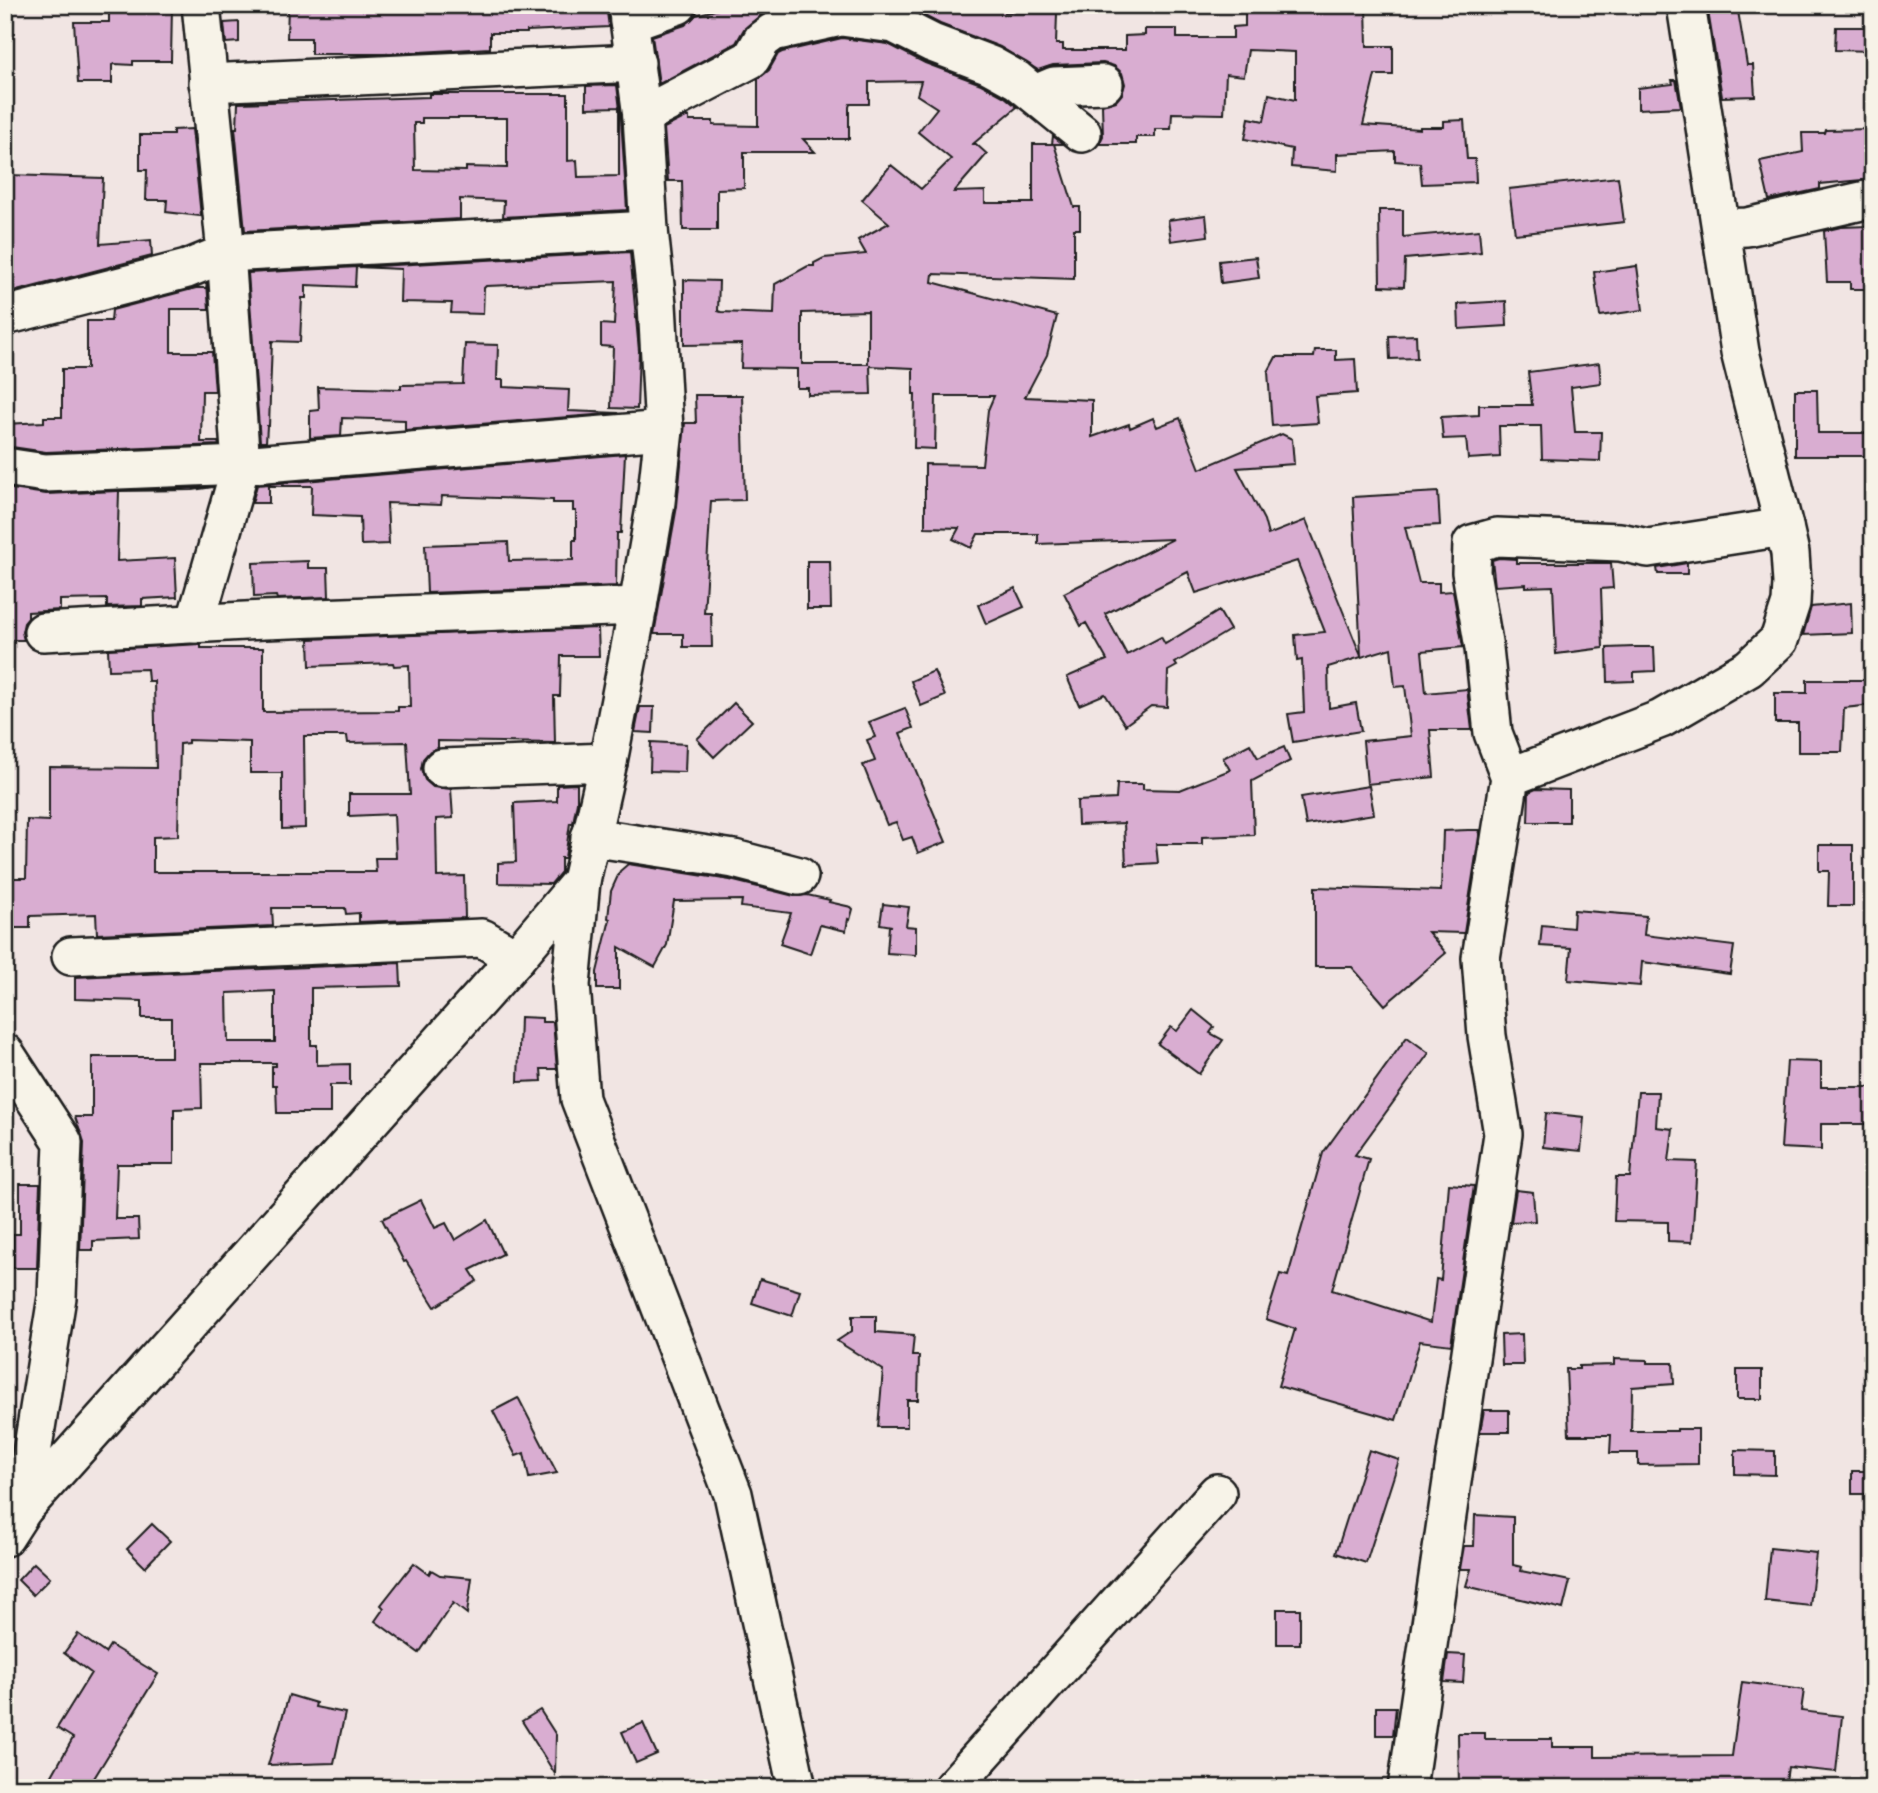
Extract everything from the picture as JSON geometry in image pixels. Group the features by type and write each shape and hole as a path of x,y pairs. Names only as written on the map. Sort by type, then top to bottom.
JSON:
{"street":[{"path":"195,624 241,465 226,253 201,5"},
{"path":"14,1523 516,958 559,926 581,881 608,762 638,606 656,502 664,430 642,116 628,14 678,5"},
{"path":"1510,777 1661,719 1749,668 1779,640 1791,603 1790,553 1740,352 1686,5"},
{"path":"642,116 751,59 762,40 773,32 841,18 894,24 932,43 990,65 1017,80 1082,133"},
{"path":"208,83 636,63"},
{"path":"1035,94 1054,86 1104,84"},
{"path":"1722,228 1747,226 1866,200"},
{"path":"5,316 187,269 226,253 649,230"},
{"path":"5,467 45,473 241,465 664,430"},
{"path":"1407,1788 1503,1134 1487,1036 1481,958 1510,777 1493,733 1484,648 1471,572 1472,544 1497,537 1620,542 1648,548 1784,527"},
{"path":"43,632 638,606"},
{"path":"442,768 608,762"},
{"path":"590,838 734,859 799,876"},
{"path":"71,956 482,938 559,926"},
{"path":"559,926 571,985 580,1099 733,1494 797,1788"},
{"path":"482,938 516,958"},
{"path":"5,1053 63,1142 57,1297 14,1523"},
{"path":"952,1788 1217,1493"}],"building":[{"path":"147,5 172,5 171,61 115,64 112,65 112,83 78,83 74,22 109,22 109,8 147,8"},
{"path":"606,5 609,27 490,33 490,48 384,54 311,54 311,38 287,38 288,6"},
{"path":"734,5 797,5 761,15 744,29 736,43 659,84 652,36 685,25 696,15"},
{"path":"903,5 1005,5 1005,12 1057,13 1056,44 1063,44 1063,50 1125,50 1125,36 1145,35 1145,29 1177,29 1177,38 1233,38 1233,27 1245,26 1245,5 1287,5 1287,10 1341,11 1341,5 1366,5 1367,46 1393,46 1393,75 1375,75 1363,125 1420,129 1444,127 1444,121 1464,120 1467,159 1475,159 1476,182 1422,184 1420,163 1395,161 1395,151 1337,154 1337,171 1291,167 1292,149 1245,139 1249,118 1264,121 1269,94 1295,100 1295,52 1248,50 1244,76 1226,74 1224,114 1172,113 1171,129 1155,129 1155,137 1136,137 1136,144 1099,144 1103,136 1102,105 1116,101 1125,84 1122,73 1114,66 1103,63 1053,65 1038,70 1000,47 940,24"},
{"path":"1707,5 1737,5 1747,65 1753,65 1755,96 1722,97"},
{"path":"239,22 239,42 226,43 224,23"},
{"path":"1836,27 1873,27 1873,51 1835,50"},
{"path":"842,38 888,44 1005,97 1017,107 973,144 987,154 954,192 985,191 985,203 1033,203 1033,144 1052,144 1053,136 1063,144 1054,144 1074,207 1080,207 1080,229 1074,229 1074,279 933,274 932,282 1057,316 1047,355 1025,397 1092,400 1092,437 1129,424 1130,428 1153,418 1157,427 1180,418 1200,469 1282,434 1292,439 1294,464 1237,468 1264,520 1268,535 1306,520 1361,656 1353,497 1438,492 1440,525 1405,527 1419,583 1439,583 1439,592 1453,591 1463,647 1422,651 1426,693 1467,689 1472,730 1430,730 1434,777 1367,784 1363,741 1411,736 1405,686 1395,687 1391,648 1328,667 1329,708 1356,703 1361,731 1293,742 1288,714 1304,712 1302,660 1297,661 1295,635 1325,632 1297,561 1196,593 1188,572 1105,614 1127,655 1161,637 1165,644 1219,611 1230,630 1175,663 1177,666 1168,671 1167,707 1151,706 1125,725 1105,694 1079,705 1067,677 1107,660 1086,623 1081,626 1064,593 1173,539 1038,544 1038,534 978,534 971,548 953,539 959,528 925,527 925,464 982,465 988,410 994,396 936,396 935,449 914,448 913,368 870,366 871,394 808,395 808,388 797,388 797,369 741,368 742,344 684,345 684,280 719,281 718,311 774,314 775,284 808,266 814,266 814,263 824,258 866,254 858,240 889,223 862,200 891,165 921,189 951,159 918,132 937,108 917,95 921,81 869,82 869,104 850,104 849,139 803,139 815,152 744,152 744,188 717,189 717,230 683,230 682,181 668,181 664,128 686,117 689,117 689,121 713,121 713,125 758,126 758,79 769,70 782,52","holes":["868,311 868,364 802,364 802,313"]},
{"path":"1672,80 1676,80 1681,107 1638,109 1638,88 1673,84"},
{"path":"617,85 621,118 627,210 503,217 504,201 460,199 460,219 245,231 235,128 238,103 429,97 429,94 568,94 568,161 577,160 578,177 619,176 619,107 586,108 586,86","holes":["422,118 507,118 507,168 466,167 466,171 415,170 414,123 422,123"]},
{"path":"192,129 201,216 166,212 167,200 146,200 147,170 140,170 140,135 173,135 173,130"},
{"path":"1872,129 1873,179 1820,184 1820,189 1769,200 1760,161 1803,152 1802,133"},
{"path":"8,175 103,178 100,244 151,240 152,256 5,294 5,208 8,208"},
{"path":"1618,177 1624,222 1515,234 1509,189"},
{"path":"1379,210 1403,210 1403,237 1479,230 1481,252 1405,259 1404,287 1380,286"},
{"path":"1206,215 1208,236 1171,241 1168,220"},
{"path":"1868,226 1869,266 1873,265 1873,289 1850,289 1850,282 1827,282 1824,231"},
{"path":"630,252 639,351 637,409 611,408 613,347 601,346 601,324 614,325 616,281 486,286 483,314 451,313 452,303 400,302 401,269 357,267"},
{"path":"1256,257 1259,278 1221,283 1219,261"},
{"path":"1637,266 1643,310 1600,316 1594,272"},
{"path":"356,267 355,287 306,285 306,298 302,298 300,342 272,341 269,426 266,442 260,442 248,273"},
{"path":"207,283 209,309 171,309 171,352 212,352 215,391 202,391 201,442 218,442 219,445 46,452 5,446 5,424 44,422 44,417 62,417 62,369 87,369 87,321 111,321 112,310 196,288 206,288"},
{"path":"1506,301 1507,326 1459,329 1458,304"},
{"path":"1416,335 1417,358 1390,359 1389,336"},
{"path":"465,344 498,345 497,380 503,380 503,387 569,390 568,411 619,413 405,430 405,420 342,418 341,436 310,438 310,411 319,410 318,387 401,389 401,385 463,384"},
{"path":"1315,350 1336,350 1336,360 1355,359 1357,393 1315,396 1318,423 1272,426 1268,372 1276,357 1314,357"},
{"path":"1599,363 1601,383 1571,387 1575,432 1601,432 1600,461 1542,459 1541,426 1499,426 1500,457 1468,459 1466,438 1443,439 1441,417 1479,415 1479,405 1532,405 1528,372"},
{"path":"1795,390 1817,390 1818,433 1873,433 1873,456 1795,456"},
{"path":"695,395 742,395 745,500 711,501 704,613 711,613 712,647 683,647 683,634 654,634 677,506 685,423 696,423"},
{"path":"625,454 621,533 617,533 616,586 427,593 425,545 508,542 509,561 573,560 576,511 573,511 573,503 442,496 441,505 387,503 389,544 361,545 360,517 311,515 312,486 269,486 269,503 252,503 257,485"},
{"path":"213,487 193,490 119,491 117,561 175,558 177,597 142,599 142,606 107,607 107,599 60,600 60,610 28,612 22,632 24,640 5,640 5,488 46,494"},
{"path":"1516,559 1516,563 1611,563 1613,588 1601,589 1603,648 1556,654 1553,586 1495,586 1492,560"},
{"path":"308,561 308,568 328,568 329,597 254,597 253,563"},
{"path":"807,561 830,561 831,609 807,609"},
{"path":"1687,563 1687,574 1658,574 1657,568"},
{"path":"1015,588 1024,607 986,624 978,605"},
{"path":"1851,603 1852,633 1803,635 1811,607"},
{"path":"598,628 599,656 561,656 560,696 554,696 555,743 438,741 438,748 430,751 423,759 421,769 425,780 433,787 451,789 453,818 436,819 437,877 464,876 465,918 359,922 359,913 346,914 345,908 272,908 273,926 97,934 96,914 30,916 30,928 10,928 12,878 26,878 27,820 49,821 49,767 156,768 154,681 148,681 147,669 109,670 108,649 201,644 201,648 263,648 263,712 398,711 398,707 410,707 409,665 394,666 393,663 310,666 309,639","holes":["304,736 347,736 348,743 407,742 410,794 349,794 349,816 394,814 396,858 375,858 376,872 153,872 153,837 178,836 180,744 188,743 188,740 250,742 250,773 282,773 282,829 305,828"]},
{"path":"1654,647 1655,671 1634,672 1634,681 1608,682 1607,648"},
{"path":"934,671 945,696 921,706 911,681"},
{"path":"1807,680 1873,680 1873,705 1844,708 1842,752 1798,752 1798,723 1775,723 1775,693 1807,693"},
{"path":"734,703 752,721 714,757 697,739"},
{"path":"640,707 654,707 653,733 635,732"},
{"path":"905,708 913,728 900,733 946,842 918,853 912,837 903,840 896,822 887,825 863,765 875,761 867,740 875,737 869,722"},
{"path":"651,742 686,744 685,772 650,771"},
{"path":"1250,744 1258,758 1284,747 1290,761 1252,781 1254,835 1202,837 1202,844 1156,844 1158,863 1126,865 1124,823 1078,825 1077,801 1116,799 1117,784 1143,784 1143,789 1180,790 1230,770 1223,758"},
{"path":"577,784 577,802 573,823 570,823 565,858 561,858 561,872 551,884 498,883 498,863 516,862 514,803 557,801 557,785"},
{"path":"1369,786 1374,814 1306,825 1301,797"},
{"path":"1536,789 1569,790 1569,822 1528,822 1529,792"},
{"path":"1480,830 1464,933 1428,932 1446,953 1385,1005 1352,967 1315,967 1315,887 1441,891 1443,831"},
{"path":"1819,845 1853,845 1853,906 1828,906 1829,871 1819,871"},
{"path":"628,864 730,880 794,896 807,895 853,909 846,931 820,925 810,954 780,944 791,913 741,907 742,900 674,901 667,945 655,967 619,947 619,989 597,989 597,972 610,919 611,891 620,871"},
{"path":"883,904 909,907 906,926 916,927 916,955 887,953 889,926 892,926 880,924"},
{"path":"1574,910 1646,916 1644,935 1734,946 1730,974 1642,962 1640,986 1568,980 1571,948 1540,946 1542,925 1573,928"},
{"path":"400,963 401,986 311,988 311,1045 317,1045 317,1065 350,1064 350,1085 330,1085 330,1113 277,1113 276,1085 272,1085 272,1066 276,1066 276,1063 201,1063 202,1108 174,1109 174,1164 117,1164 115,1219 138,1219 139,1239 93,1241 93,1250 80,1250 84,1143 75,1117 92,1117 92,1057 171,1057 171,1018 142,1018 142,1001 75,999 75,977","holes":["275,991 275,1042 228,1042 227,993"]},
{"path":"1193,1010 1214,1027 1210,1033 1223,1040 1199,1074 1158,1044 1171,1027 1177,1031"},
{"path":"520,1017 542,1018 542,1022 553,1022 557,1069 541,1069 542,1081 518,1082"},
{"path":"1407,1037 1429,1053 1355,1155 1369,1159 1332,1290 1431,1322 1436,1279 1441,1280 1449,1184 1474,1186 1451,1345 1420,1341 1396,1420 1278,1386 1295,1329 1266,1319 1280,1274 1288,1276 1323,1153"},
{"path":"1787,1061 1821,1062 1821,1087 1871,1087 1870,1124 1821,1124 1821,1150 1781,1148"},
{"path":"1638,1092 1658,1092 1656,1127 1673,1129 1669,1161 1697,1162 1692,1242 1668,1241 1668,1222 1614,1221 1616,1177 1630,1177"},
{"path":"1546,1113 1584,1117 1581,1151 1543,1147"},
{"path":"20,1184 40,1184 37,1268 13,1268 13,1234 20,1234"},
{"path":"1516,1190 1533,1192 1535,1221 1511,1222"},
{"path":"421,1200 435,1228 446,1223 455,1240 487,1220 503,1254 470,1270 477,1281 435,1307 406,1261 404,1262 382,1219"},
{"path":"760,1279 800,1291 792,1316 752,1303"},
{"path":"852,1316 876,1316 876,1332 914,1335 912,1356 919,1356 918,1400 907,1400 907,1427 878,1427 883,1370 837,1341 852,1331"},
{"path":"1522,1334 1523,1365 1502,1365 1501,1335"},
{"path":"1614,1359 1673,1363 1674,1384 1632,1387 1631,1431 1698,1429 1698,1464 1638,1465 1638,1453 1610,1453 1611,1435 1569,1435 1566,1369 1614,1365"},
{"path":"1737,1370 1762,1370 1762,1399 1737,1399"},
{"path":"518,1398 557,1473 529,1478 524,1453 516,1456 493,1411"},
{"path":"1484,1410 1509,1410 1509,1432 1480,1432"},
{"path":"1369,1450 1399,1460 1366,1563 1336,1553"},
{"path":"1735,1450 1775,1451 1775,1475 1735,1474"},
{"path":"1852,1471 1873,1471 1873,1494 1852,1494"},
{"path":"1475,1515 1513,1517 1513,1565 1522,1567 1521,1571 1570,1581 1563,1609 1466,1586 1471,1569 1460,1569 1464,1546 1474,1546"},
{"path":"152,1524 170,1541 145,1567 127,1549"},
{"path":"1770,1548 1816,1553 1810,1606 1765,1601"},
{"path":"34,1563 50,1578 33,1595 18,1580"},
{"path":"414,1563 429,1574 431,1570 440,1575 472,1578 467,1614 453,1603 419,1653 375,1621 384,1608 381,1605"},
{"path":"1277,1609 1300,1609 1300,1644 1277,1644"},
{"path":"78,1634 105,1653 110,1645 158,1674 88,1788 45,1788 73,1738 57,1728 91,1673 64,1653"},
{"path":"1448,1654 1465,1655 1463,1683 1444,1682"},
{"path":"1742,1682 1804,1690 1801,1711 1842,1716 1836,1772 1788,1767 1785,1788 1616,1785 1616,1788 1459,1788 1458,1733 1485,1733 1485,1739 1552,1739 1552,1747 1595,1747 1595,1757 1732,1756"},
{"path":"289,1695 316,1703 315,1707 345,1713 334,1763 268,1765"},
{"path":"1376,1707 1396,1707 1393,1735 1376,1735"},
{"path":"540,1710 556,1735 555,1774 522,1721"},
{"path":"643,1723 657,1754 636,1763 622,1732"}]}
